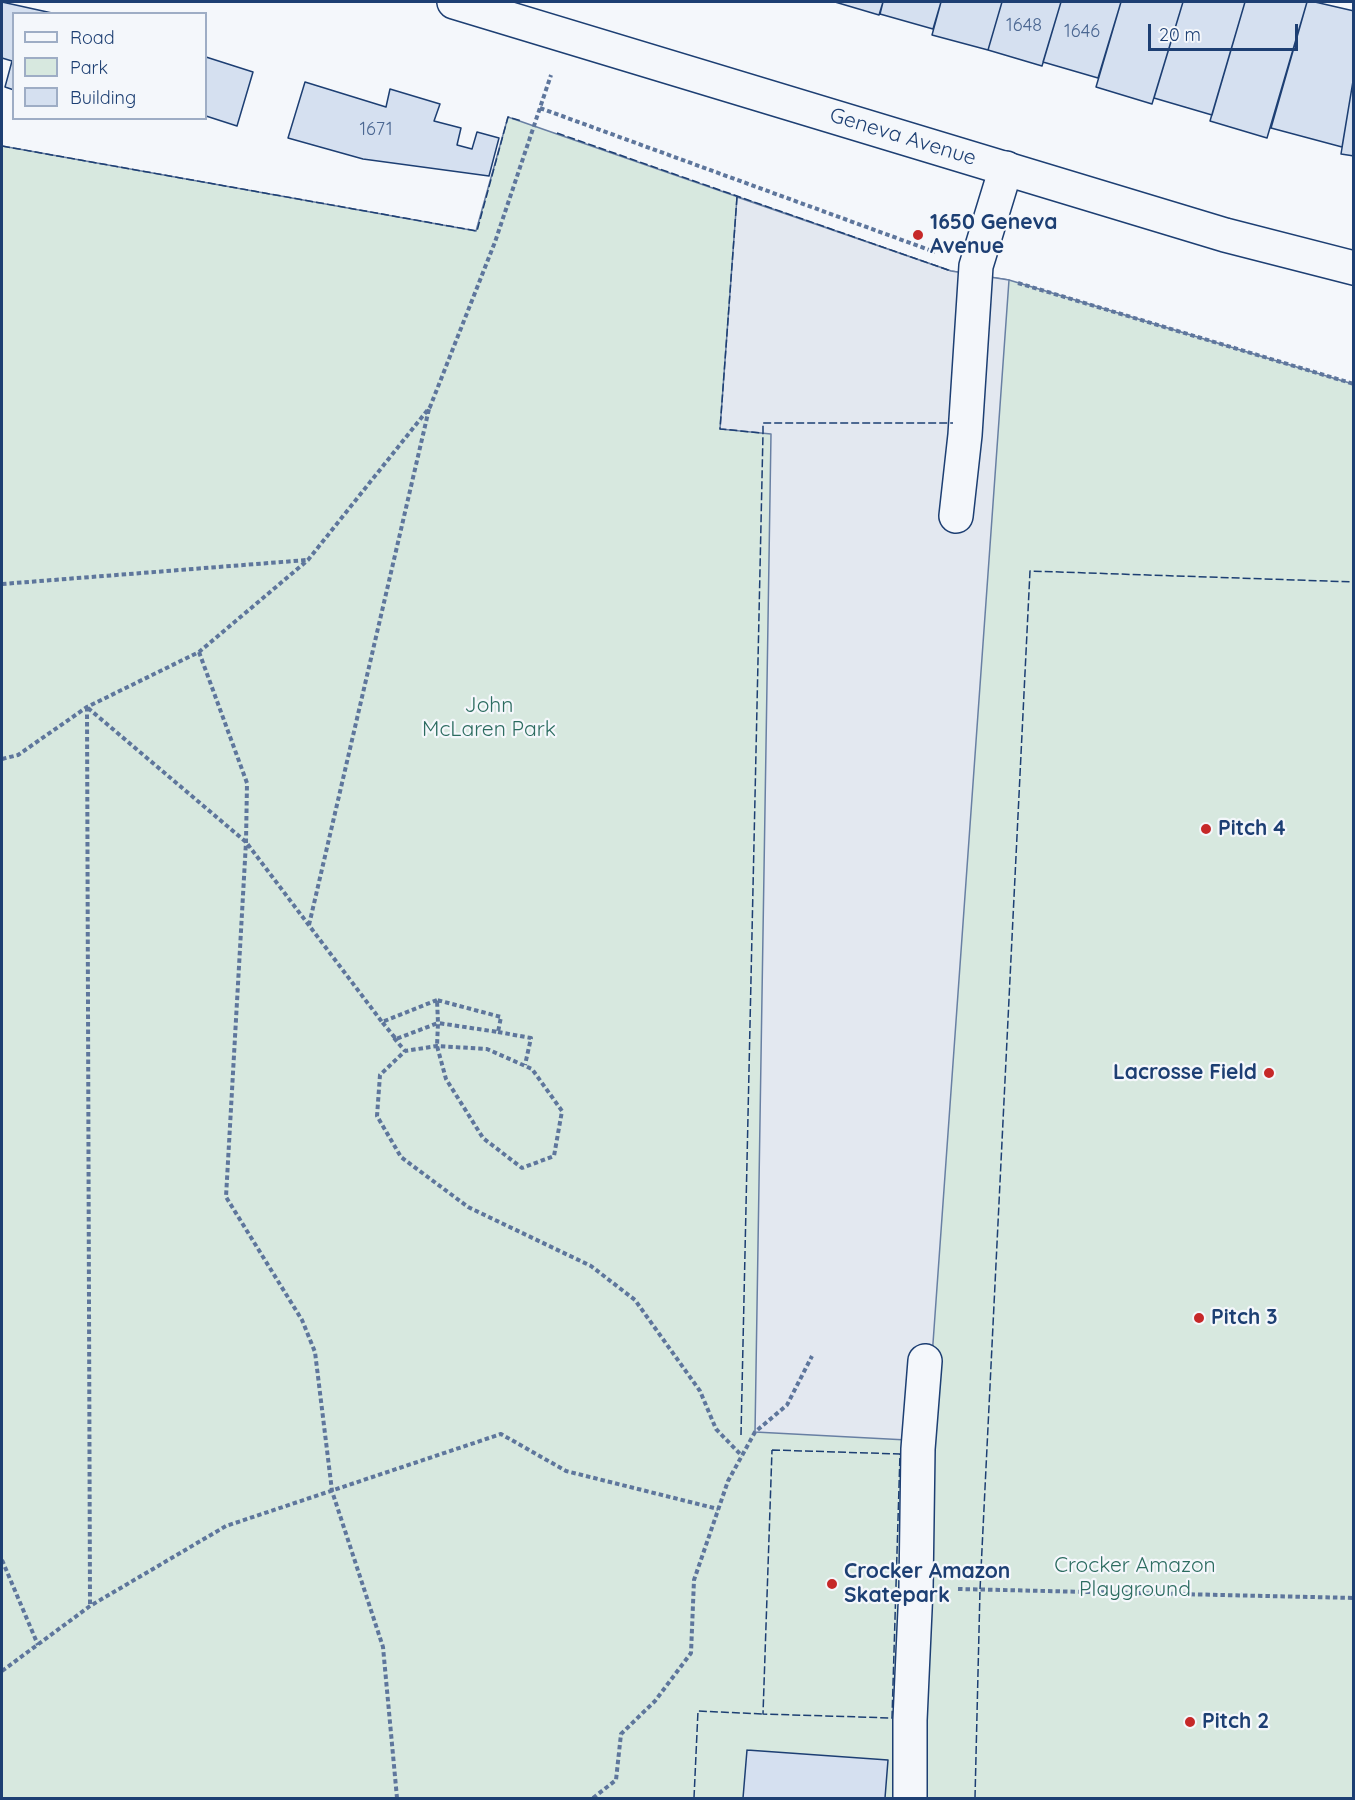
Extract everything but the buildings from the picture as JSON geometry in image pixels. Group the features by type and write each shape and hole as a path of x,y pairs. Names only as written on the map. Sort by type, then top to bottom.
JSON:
{"main road":[{"name":"Geneva Avenue","path":"454,2 1225,235 1353,268"},
{"path":"956,516 965,435 976,266 1006,168"},
{"path":"910,1798 918,1449 925,1361"}],"path":[{"path":"309,925 430,407 495,242 565,35"},
{"path":"2,759 18,755 87,708 199,652 308,560 430,407"},
{"path":"2,584 308,560"},
{"path":"199,652 247,783 246,842 226,1197 302,1320 315,1352 332,1491 383,1647 398,1798"},
{"path":"87,708 246,842 405,1051"},
{"path":"87,708 90,1606"},
{"path":"382,1022 437,1000 501,1017 498,1032"},
{"path":"437,1000 437,1046 446,1079 483,1138 522,1168 554,1156 562,1111 532,1070 487,1049 437,1046 405,1051 380,1076 377,1116 401,1157 468,1207 591,1266 635,1300 700,1390 716,1430 742,1456"},
{"path":"396,1040 438,1023 531,1038 525,1065"},
{"path":"593,1798 616,1780 621,1734 655,1701 691,1653 694,1580 728,1481 755,1432 787,1405 812,1356"},
{"path":"2,1671 90,1606 226,1526 501,1434 566,1471 718,1509"},
{"path":"2,1560 38,1645"},
{"path":"916,1588 1353,1598"}],"green space":[{"name":"John McLaren Park","path":"508,117 951,271 1009,280 1353,384 1353,1798 2,1798 2,146 476,231"}],"shaded area":[{"path":"737,197 951,271 1009,280 926,1441 755,1432 771,434 720,429"}],"fence":[{"path":"2,146 477,231 508,117 522,121"},
{"path":"557,133 951,271"},
{"path":"737,197 720,429 763,433 763,423 953,423"},
{"path":"741,1435 763,433"},
{"path":"975,1798 980,1590 1030,571 1354,582"},
{"path":"772,1450 900,1454 892,1718 763,1714 772,1450"},
{"path":"694,1798 698,1711 763,1714"}],"place":[{"name":"1650 Geneva Avenue","path":"918,235"},
{"name":"Pitch 4","path":"1206,829"},
{"name":"Lacrosse Field","path":"1269,1073"},
{"name":"Pitch 3","path":"1199,1318"},
{"name":"Crocker Amazon Skatepark","path":"832,1584"},
{"name":"Pitch 2","path":"1190,1722"}],"park label":[{"name":"Crocker Amazon Playground","path":"1135,1578"}]}
